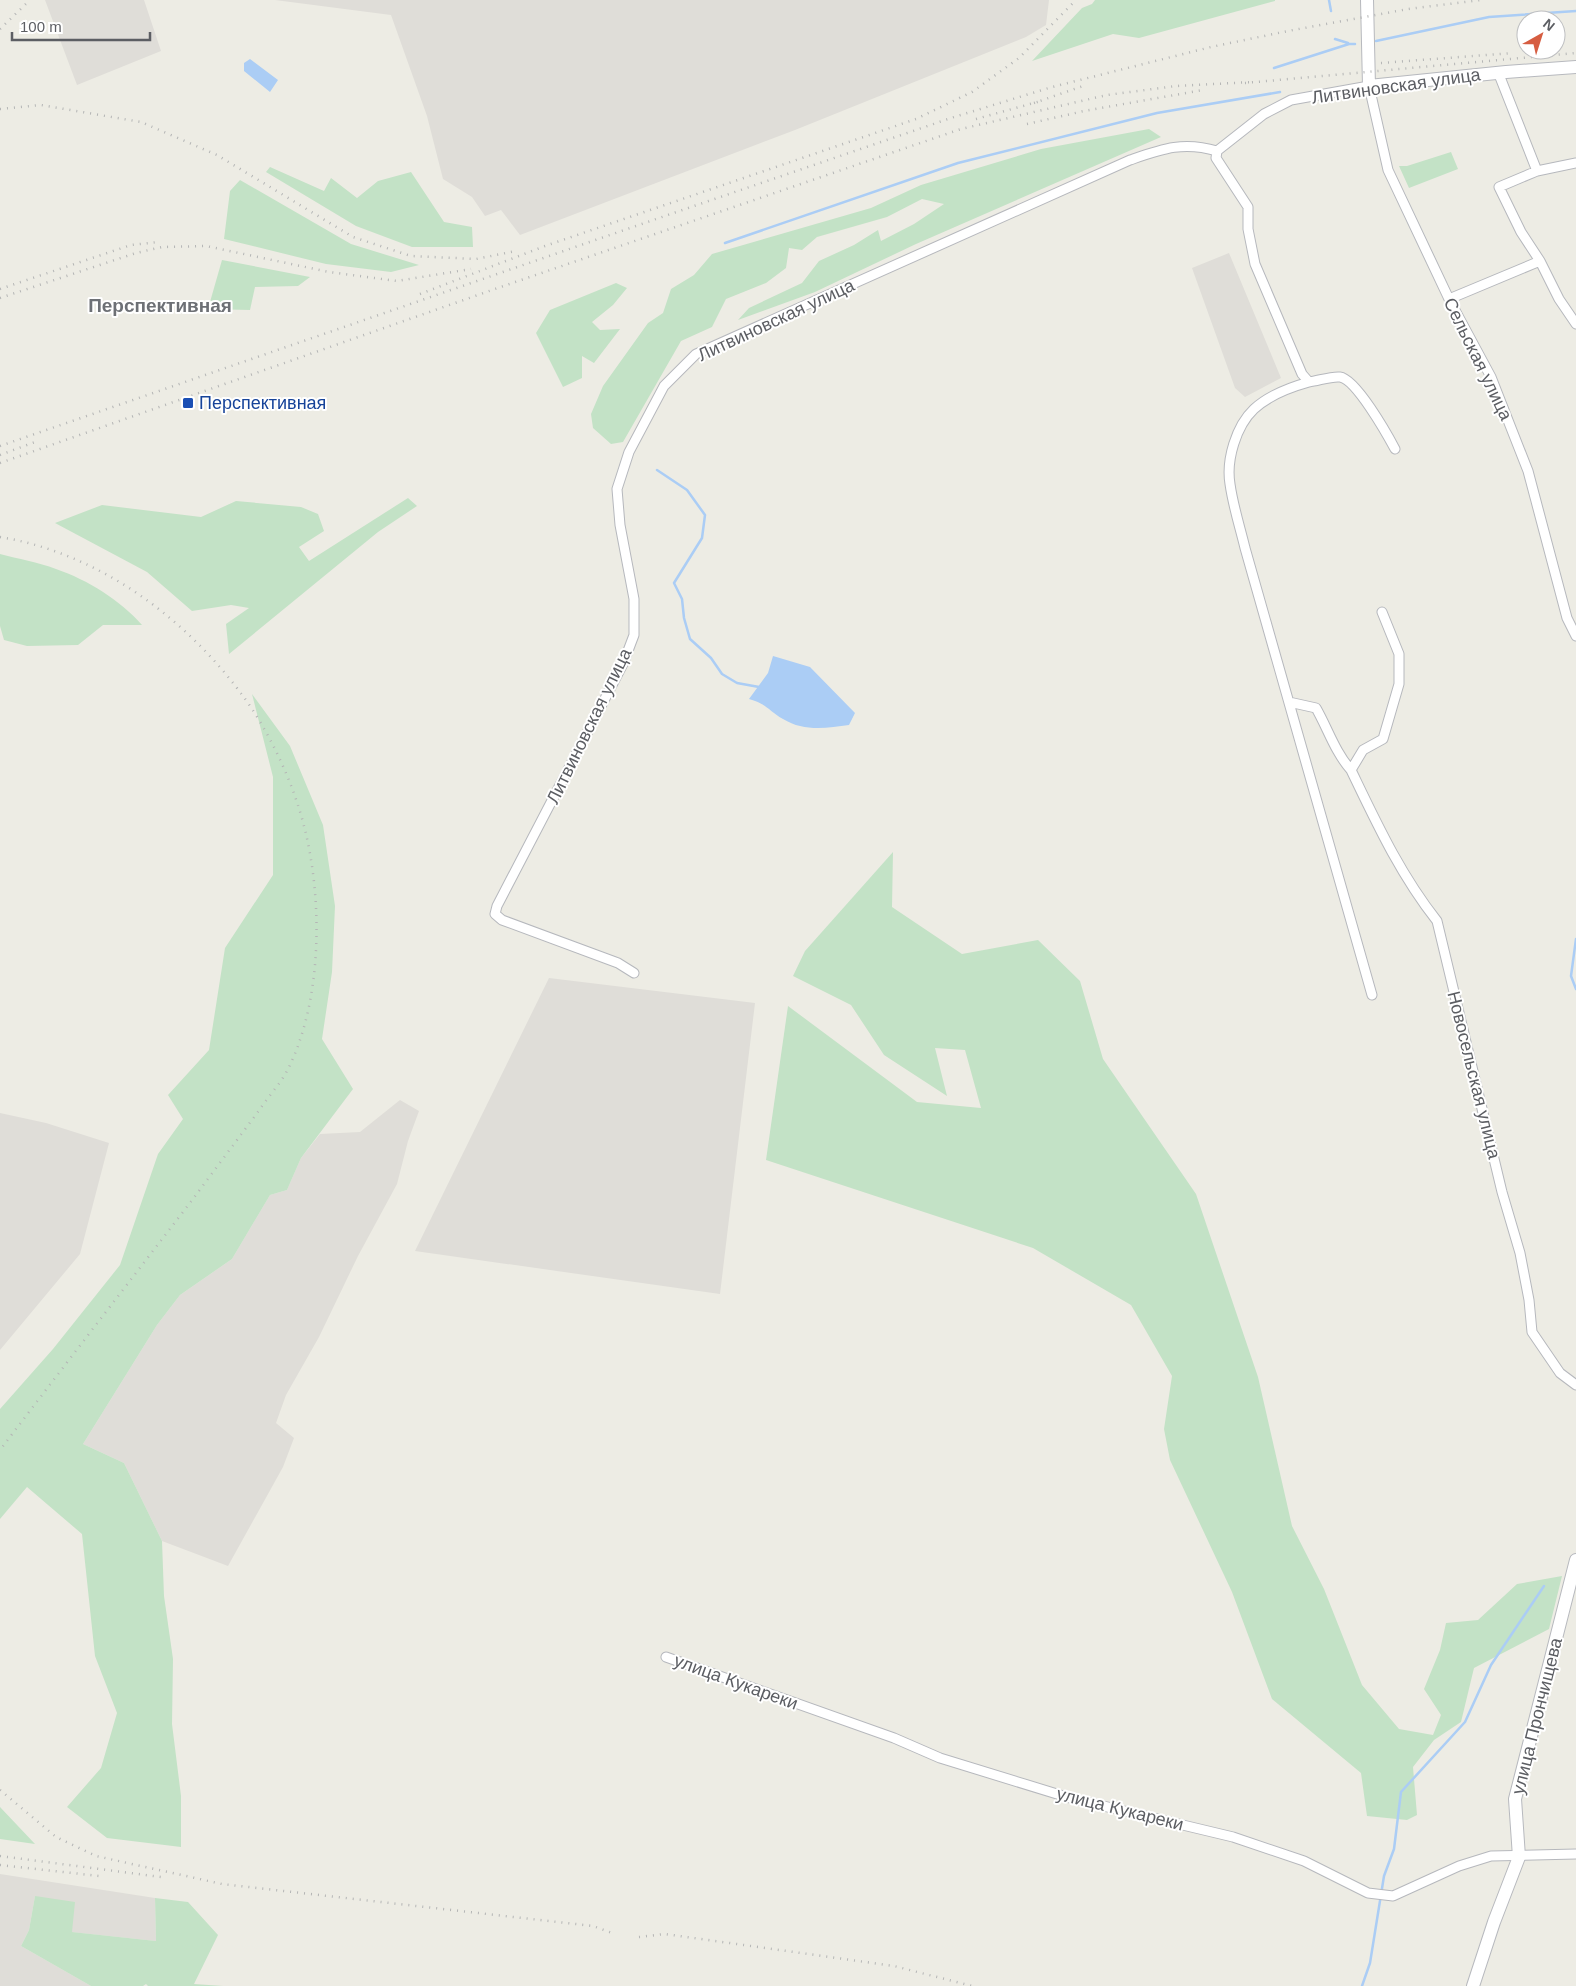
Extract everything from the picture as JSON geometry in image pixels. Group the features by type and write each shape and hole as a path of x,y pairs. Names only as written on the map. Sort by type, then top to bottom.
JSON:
{"street":[{"path":"1366,0 1369,86"},
{"name":"Литвиновская улица","path":"634,973 618,962 502,920 495,914 496,906 624,664 634,635 634,599 620,525 617,489 629,452 664,386 696,354 1130,160 1171,147 1197,145 1217,151 1264,114 1291,100 1369,86 1498,72 1576,67"},
{"path":"1498,72 1537,171"},
{"name":"Сельская улица","path":"1369,86 1388,170 1449,298 1491,377 1528,470 1567,618 1576,636"},
{"path":"1217,151 1216,158 1248,207 1248,229 1255,264 1302,374 1309,382"},
{"path":"1576,163 1537,171 1499,188 1520,232 1540,261 1559,299 1576,324"},
{"path":"1449,298 1540,261"},
{"path":"1372,995 1245,548 1229,483 1232,450 1244,422 1255,408 1290,388 1309,382 1340,377 1348,381 1380,421 1395,449"},
{"path":"1351,770 1363,750 1383,739 1399,684 1398,654 1382,612"},
{"name":"Новосельская улица","path":"1289,702 1316,708 1328,728 1340,758 1351,770 1375,823 1409,883 1437,921 1502,1192 1520,1253 1529,1300 1532,1332 1560,1373 1576,1384"},
{"name":"улица Прончищева","path":"1473,1986 1518,1857 1515,1799 1576,1560"},
{"name":"улица Кукареки","path":"666,1657 894,1738 958,1763 1070,1798 1233,1837 1304,1861 1368,1892 1393,1896 1459,1866 1491,1856 1518,1857 1576,1854"}],"shaded area":[{"path":"45,0 144,0 161,51 77,85"},
{"path":"275,0 1049,0 1046,25 1026,37 795,130 520,235 501,210 485,216 472,197 443,179 427,116 391,15"},
{"path":"1229,253 1281,378 1245,397 1235,388 1192,268"},
{"path":"549,978 755,1003 720,1294 415,1251"},
{"path":"400,1100 419,1111 408,1141 397,1184 358,1256 319,1337 286,1395 276,1423 294,1438 283,1467 228,1566 162,1541 124,1463 83,1444 157,1325 180,1295 232,1259 270,1195 287,1190 301,1158 320,1134 360,1132"},
{"path":"0,1113 46,1123 109,1143 80,1254 0,1350"},
{"path":"0,1874 155,1898 156,1941 71,1932 35,1896 29,1930 21,1946 91,1986 0,1986"}],"green space":[{"path":"1095,0 1275,1 1139,38 1113,34 1032,61 1082,8 1092,4"},
{"path":"1149,129 1161,137 916,244 815,292 738,320 749,308 802,283 819,261 854,245 878,230 881,241 914,224 944,204 922,199 887,217 817,237 802,250 789,248 786,268 766,283 726,299 712,327 681,341 623,442 611,444 593,428 591,414 603,386 648,323 663,313 671,289 694,275 712,254 871,208 921,185 1041,149"},
{"path":"1451,152 1458,169 1409,188 1399,166 1407,166"},
{"path":"270,167 324,191 331,178 357,198 378,181 411,172 444,222 472,227 473,247 412,247 356,226 266,172"},
{"path":"240,180 351,244 419,265 391,272 326,264 224,239 230,191"},
{"path":"222,260 310,277 298,286 255,287 250,310 208,309"},
{"path":"616,283 627,288 613,305 592,322 600,330 620,329 594,363 582,356 582,378 563,387 536,333 550,310"},
{"path":"408,498 417,506 378,532 229,654 226,624 249,608 231,605 192,611 147,572 55,523 102,505 201,517 236,501 301,507 318,514 324,531 299,547 309,561"},
{"path":"0,554 35,562 80,579 114,599 142,625 103,625 78,645 27,646 4,640 0,626"},
{"path":"252,694 290,746 323,825 335,906 332,972 322,1039 353,1089 301,1158 287,1190 270,1195 232,1259 180,1295 157,1325 83,1444 124,1463 162,1541 164,1596 173,1659 172,1724 181,1796 181,1847 107,1838 67,1807 101,1768 117,1713 95,1656 82,1534 27,1487 0,1519 0,1409 53,1349 120,1265 158,1154 183,1119 168,1095 209,1050 225,948 273,875 273,777"},
{"path":"893,852 892,907 962,954 1038,940 1080,981 1103,1059 1196,1194 1258,1377 1292,1526 1324,1589 1362,1685 1399,1729 1433,1735 1441,1715 1424,1689 1440,1650 1446,1623 1478,1620 1517,1584 1562,1576 1549,1629 1474,1668 1461,1722 1434,1740 1413,1767 1417,1815 1407,1820 1367,1816 1361,1773 1272,1699 1232,1592 1170,1460 1164,1429 1172,1376 1131,1305 1033,1248 766,1160 788,1006 917,1102 981,1108 965,1050 935,1048 947,1096 884,1055 851,1005 793,976 805,951"},
{"path":"0,1807 35,1844 0,1839"},
{"path":"35,1896 75,1902 72,1932 156,1941 155,1898 188,1902 218,1935 194,1984 223,1986 148,1986 146,1984 143,1986 91,1986 21,1946 29,1930"}],"water":[{"path":"250,59 278,80 270,92 244,71 244,63"},
{"path":"773,656 810,667 855,713 849,725 816,728 799,726 783,719 760,703 749,699 768,673"}],"waterway":[{"path":"1329,0 1331,11"},
{"path":"1376,41 1489,17 1576,11"},
{"path":"1335,39 1348,43"},
{"path":"1274,68 1349,44 1355,44"},
{"path":"725,243 958,163 1157,113 1280,92"},
{"path":"657,470 687,490 705,515 702,538 674,583 682,599 684,618 690,639 711,658 722,674 737,683 759,687"},
{"path":"1576,939 1571,976 1576,989"},
{"path":"1362,1986 1370,1963 1384,1876 1394,1849 1401,1792 1465,1722 1491,1665 1544,1586"}],"railway":[{"path":"0,29 30,0"},
{"path":"420,294 545,246 916,119 972,92 1019,58 1076,0"},
{"path":"0,446 951,118 1052,87 1211,47 1288,31 1408,9 1481,0"},
{"path":"1381,63 1513,53"},
{"path":"1245,83 1576,53"},
{"path":"0,463 492,290 961,129 1107,95 1176,86 1252,82"},
{"path":"1034,103 1086,85"},
{"path":"1027,124 1084,111 1203,90"},
{"path":"976,119 1041,101"},
{"path":"0,109 41,105 141,122 217,155 353,237 411,256 476,259 516,251"},
{"path":"0,289 131,245 158,242"},
{"path":"0,298 136,253 162,247 206,246 329,272 397,281 471,269"},
{"path":"0,455 35,442"},
{"path":"0,537 36,545 70,557 103,573 135,592 164,613 217,664 240,692 261,723 279,758 294,794 305,830 311,859 315,889 316,920 313,984 299,1044 287,1071 193,1199 0,1450"},
{"path":"0,1790 56,1837 96,1856 222,1884 593,1926 615,1934"},
{"path":"0,1856 161,1877"},
{"path":"0,1865 99,1876"},
{"path":"639,1937 665,1934 894,1966 972,1986"}],"place":[{"name":"Перспективная","path":"188,403"}],"district":[{"name":"Перспективная","path":"160,305"}]}
